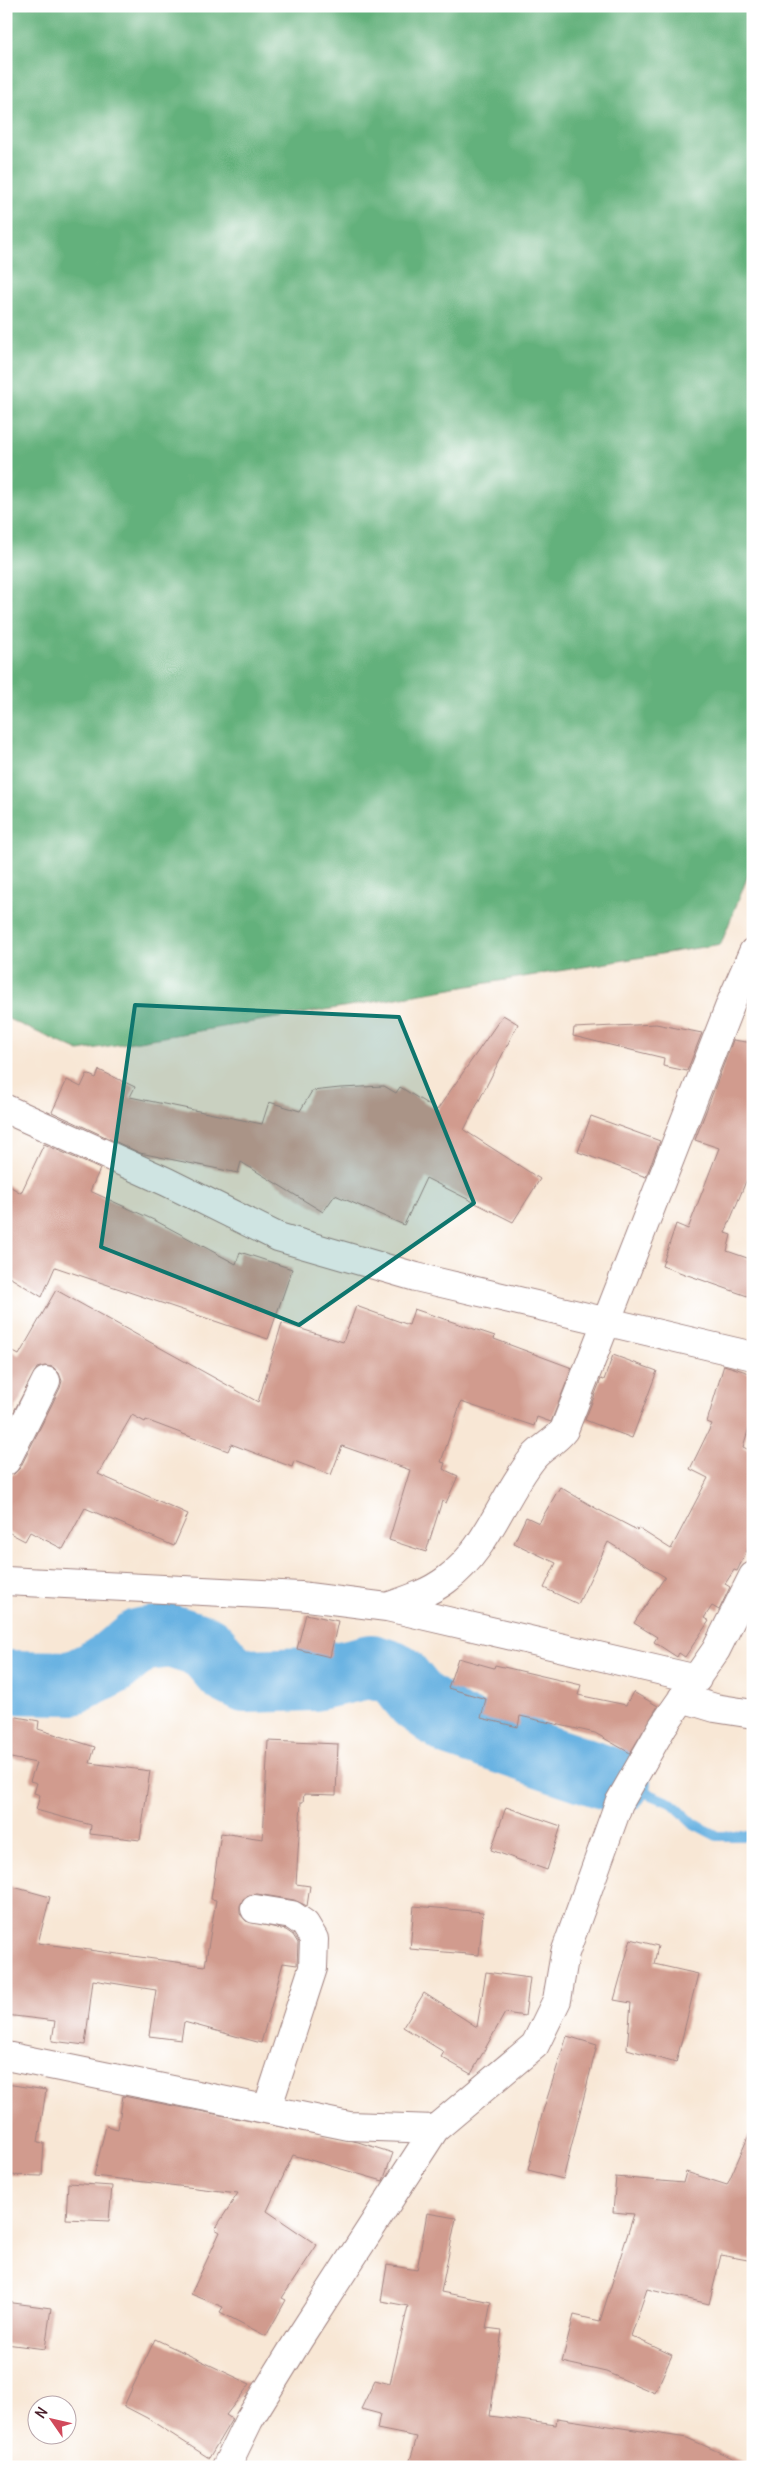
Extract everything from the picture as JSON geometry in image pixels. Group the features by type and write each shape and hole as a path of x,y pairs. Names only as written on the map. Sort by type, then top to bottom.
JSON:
{"street":[{"path":"387,1607 414,1598 444,1582 471,1555 533,1458 555,1441 564,1430 732,1000 753,952"},
{"path":"6,1109 167,1182 278,1237 416,1278 607,1324 753,1356"},
{"path":"6,1461 46,1381"},
{"path":"226,2467 248,2420 435,2129 535,2045 557,2000 565,1954 619,1804 663,1726 716,1650 753,1576"},
{"path":"6,1581 300,1596 387,1607 690,1689 714,1708 753,1714"},
{"path":"255,1909 292,1915 305,1924 314,1939 313,1968 267,2109"},
{"path":"6,2056 349,2126 435,2129"}],"highlighted area":[{"path":"135,1005 399,1017 474,1203 299,1325 101,1247"}],"green space":[{"path":"6,6 753,6 753,863 721,944 79,1051 6,1018"}],"building":[{"path":"503,1015 518,1024 464,1130 540,1179 513,1222 426,1178 404,1225 335,1195 323,1212 241,1162 238,1173 140,1153 52,1112 67,1080 81,1087 87,1074 96,1078 99,1070 135,1087 130,1097 262,1124 269,1102 300,1111 312,1091 340,1088 384,1086 396,1093 400,1087 437,1110"},
{"path":"656,1024 702,1033 687,1071 663,1066 664,1058 573,1036 574,1028"},
{"path":"733,1040 753,1043 753,1164 725,1233 731,1235 727,1251 753,1260 753,1298 662,1266 676,1224 688,1229 719,1148 695,1140"},
{"path":"591,1116 660,1141 646,1177 578,1152"},
{"path":"44,1144 100,1169 90,1191 156,1221 236,1264 240,1252 292,1269 268,1339 55,1267 42,1297 6,1275 6,1184 21,1193"},
{"path":"56,1290 258,1402 282,1323 343,1342 356,1306 409,1325 414,1309 495,1336 494,1339 572,1368 551,1422 537,1417 534,1426 461,1402 441,1462 445,1463 443,1469 458,1476 446,1503 442,1501 426,1552 389,1540 410,1470 342,1446 331,1475 294,1461 292,1467 231,1444 228,1451 146,1420 145,1422 132,1415 98,1474 188,1514 174,1546 85,1508 63,1549 30,1532 25,1541 6,1531 6,1477 14,1474 20,1468 62,1381 59,1373 53,1367 37,1368 6,1426 6,1348 19,1355"},
{"path":"613,1355 657,1371 632,1438 585,1420 601,1379 604,1380"},
{"path":"724,1365 753,1374 753,1414 743,1447 753,1452 753,1538 737,1571 734,1570 725,1584 730,1587 719,1610 712,1606 704,1618 709,1621 685,1657 679,1653 677,1657 654,1642 657,1637 634,1623 665,1577 608,1542 578,1604 544,1588 556,1563 514,1543 526,1517 539,1523 560,1487 597,1509 637,1530 638,1528 671,1549 708,1478 690,1469 712,1424 707,1422"},
{"path":"306,1614 338,1621 330,1657 297,1649"},
{"path":"458,1658 494,1668 495,1665 581,1685 578,1695 626,1705 633,1692 658,1706 630,1753 595,1733 520,1716 518,1727 481,1718 486,1699 448,1688"},
{"path":"6,1715 39,1721 38,1729 95,1747 90,1763 150,1771 140,1840 90,1834 91,1825 36,1810 40,1795 34,1793 37,1783 30,1781 36,1763 6,1757"},
{"path":"268,1741 338,1744 336,1795 304,1794 303,1802 301,1802 296,1884 310,1886 307,1906 294,1900 257,1894 249,1895 243,1899 240,1906 240,1914 246,1921 286,1930 293,1935 298,1943 297,1965 283,1963 261,2043 184,2022 181,2040 149,2036 156,1990 93,1980 85,2045 52,2041 55,2021 6,2015 6,1885 50,1897 38,1943 205,1966 216,1900 211,1899 221,1833 263,1839"},
{"path":"506,1807 561,1826 547,1870 491,1850"},
{"path":"414,1906 483,1912 479,1955 410,1949"},
{"path":"631,1939 658,1946 654,1964 698,1974 676,2063 627,2049 631,2003 614,2000"},
{"path":"486,1972 530,1978 525,2016 505,2013 471,2074 441,2057 444,2052 403,2027 424,1993 477,2027"},
{"path":"567,2036 597,2045 563,2179 528,2170 543,2111"},
{"path":"6,2084 46,2090 38,2142 44,2143 42,2176 6,2175"},
{"path":"123,2096 358,2142 393,2153 383,2181 293,2155 267,2211 317,2245 282,2298 286,2300 266,2336 220,2312 223,2307 191,2294 220,2232 215,2229 238,2193 94,2176 106,2126 118,2129"},
{"path":"753,2126 753,2261 721,2255 709,2304 647,2289 631,2336 672,2355 655,2393 606,2372 562,2362 574,2315 600,2321 634,2214 613,2212 616,2177 683,2183 686,2172 727,2185"},
{"path":"68,2183 112,2186 109,2221 66,2219"},
{"path":"427,2213 456,2218 441,2292 491,2302 486,2328 502,2330 490,2416 556,2425 557,2418 687,2438 753,2467 408,2467 417,2437 377,2429 380,2414 361,2409 375,2380 390,2384 408,2306 381,2301 387,2265 417,2270"},
{"path":"6,2302 51,2308 45,2349 6,2344"},
{"path":"155,2339 250,2384 226,2415 232,2419 209,2458 147,2418 124,2406"}],"waterway":[{"path":"6,1682 73,1683 111,1664 140,1640 170,1636 205,1647 227,1672 245,1681 314,1679 372,1666 396,1674 417,1700 454,1726 619,1782"},
{"path":"639,1790 673,1804 694,1824 717,1836 753,1836"}]}
